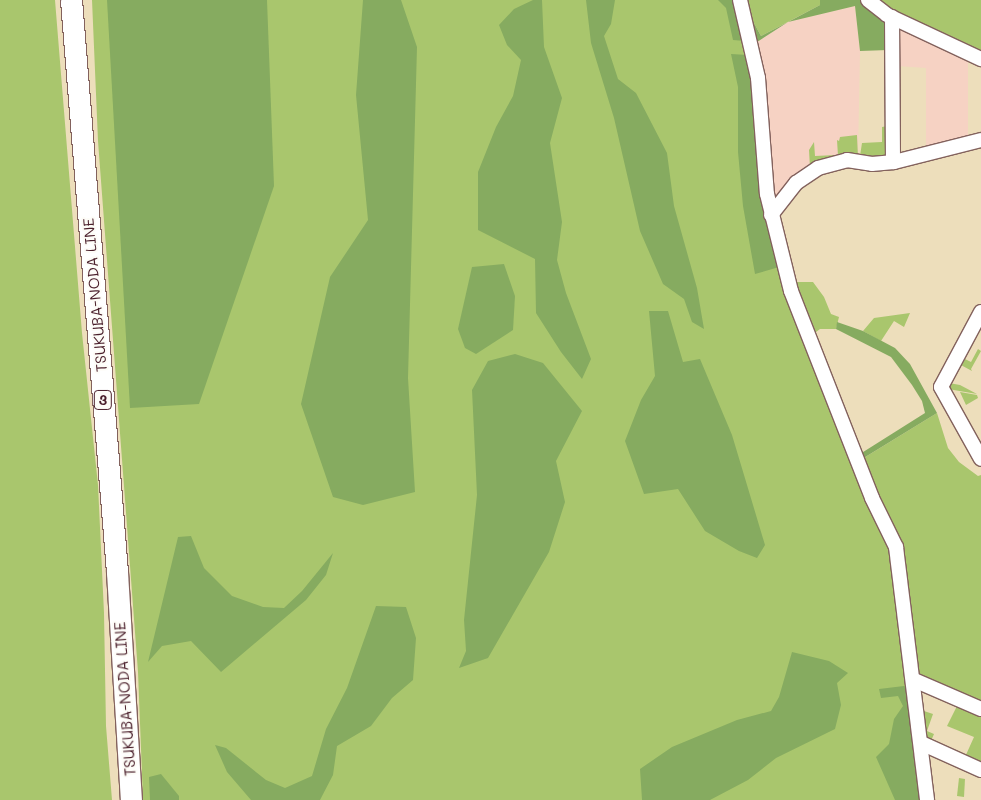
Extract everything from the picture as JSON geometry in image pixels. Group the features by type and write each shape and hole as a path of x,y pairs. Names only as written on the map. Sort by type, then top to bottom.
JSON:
{"main road":[{"name":"TSUKUBA-NODA LINE","path":"71,0 117,572 131,800"}],"street":[{"path":"740,0 758,78 767,194 791,290 872,498 896,547 914,680 927,800"},
{"path":"868,0 892,17 981,59"},
{"path":"892,17 893,162"},
{"path":"771,215 796,183 818,168 847,160 872,164 893,162 981,140"},
{"path":"981,312 941,387 981,458"},
{"path":"914,680 981,709"},
{"path":"921,743 981,770"}],"shaded area":[{"path":"855,6 860,51 858,157 844,154 810,168 778,198 771,196 754,44 788,22"},
{"path":"899,25 968,58 968,139 926,148 926,68 898,66"}],"green space":[{"path":"0,0 55,0 82,333 98,485 104,613 106,726 112,800 0,800"},
{"path":"92,0 735,0 753,79 774,245 786,298 854,464 937,413 948,448 959,462 978,476 981,475 981,704 917,673 922,800 143,800 138,672 98,141"},
{"path":"107,0 267,0 274,186 199,404 130,408"},
{"path":"363,0 401,0 417,47 408,378 415,492 363,505 333,497 301,404 330,277 368,220 356,95"},
{"path":"533,0 542,0 544,47 562,98 550,143 562,222 557,260 566,293 591,359 582,379 561,352 536,313 535,259 478,230 478,172 496,127 513,96 521,60 507,45 499,25 514,9"},
{"path":"586,0 615,0 611,24 604,36 618,79 636,93 667,153 674,206 697,288 704,329 692,322 684,299 663,284 640,231 614,118 591,43"},
{"path":"718,0 735,0 745,41 733,40 726,8"},
{"path":"744,0 820,0 820,5 761,36 748,12"},
{"path":"820,0 864,0 886,17 888,50 860,51 855,6 788,22 820,5"},
{"path":"874,0 981,0 981,54 900,17"},
{"path":"748,12 761,36 788,22 754,44"},
{"path":"731,54 748,55 779,267 755,274 743,206 738,152 738,87"},
{"path":"888,126 889,153 885,158 860,156 862,143 882,142 882,127"},
{"path":"857,135 858,157 844,154 838,156 837,140 839,141 840,137"},
{"path":"814,142 815,156 836,155 836,157 810,168 809,150"},
{"path":"504,264 515,296 513,330 476,354 465,348 458,329 472,267"},
{"path":"794,282 813,282 824,297 831,314 839,317 836,329 820,329 812,335"},
{"path":"649,311 668,311 683,362 700,359 732,435 765,545 757,558 739,551 705,531 678,489 644,494 625,441 641,400 655,376"},
{"path":"910,313 904,327 894,321 881,341 863,331 874,318"},
{"path":"837,322 863,331 895,348 910,364 937,413 862,459 860,454 925,413 922,401 891,357 836,329"},
{"path":"978,349 981,351 971,369 972,371 959,364 962,364 965,359 971,362"},
{"path":"515,354 543,363 582,411 556,461 565,502 549,552 488,658 459,668 466,651 464,620 477,495 472,390 488,361"},
{"path":"949,383 960,385 977,394 948,389"},
{"path":"960,392 977,395 978,398 966,405"},
{"path":"191,536 204,568 232,596 263,607 284,608 302,591 333,553 326,575 306,600 221,672 191,641 162,646 148,662 178,537"},
{"path":"376,606 406,607 416,638 413,680 392,698 371,726 337,746 333,775 320,800 251,800 227,772 215,745 226,748 266,780 285,788 312,776 326,729 347,688"},
{"path":"792,652 829,661 848,673 837,683 841,705 835,729 776,758 748,780 710,800 642,800 640,769 672,747 737,720 771,711 779,697"},
{"path":"907,687 922,800 895,800 876,757 889,744 894,719 903,706 898,696 881,698 879,689"},
{"path":"958,704 981,715 981,765 965,757 974,737 947,726"},
{"path":"921,710 933,714 927,731 934,734 931,741 925,738"},
{"path":"161,774 179,796 179,800 150,800 149,777"},
{"path":"959,778 965,779 964,797 957,796"}]}
